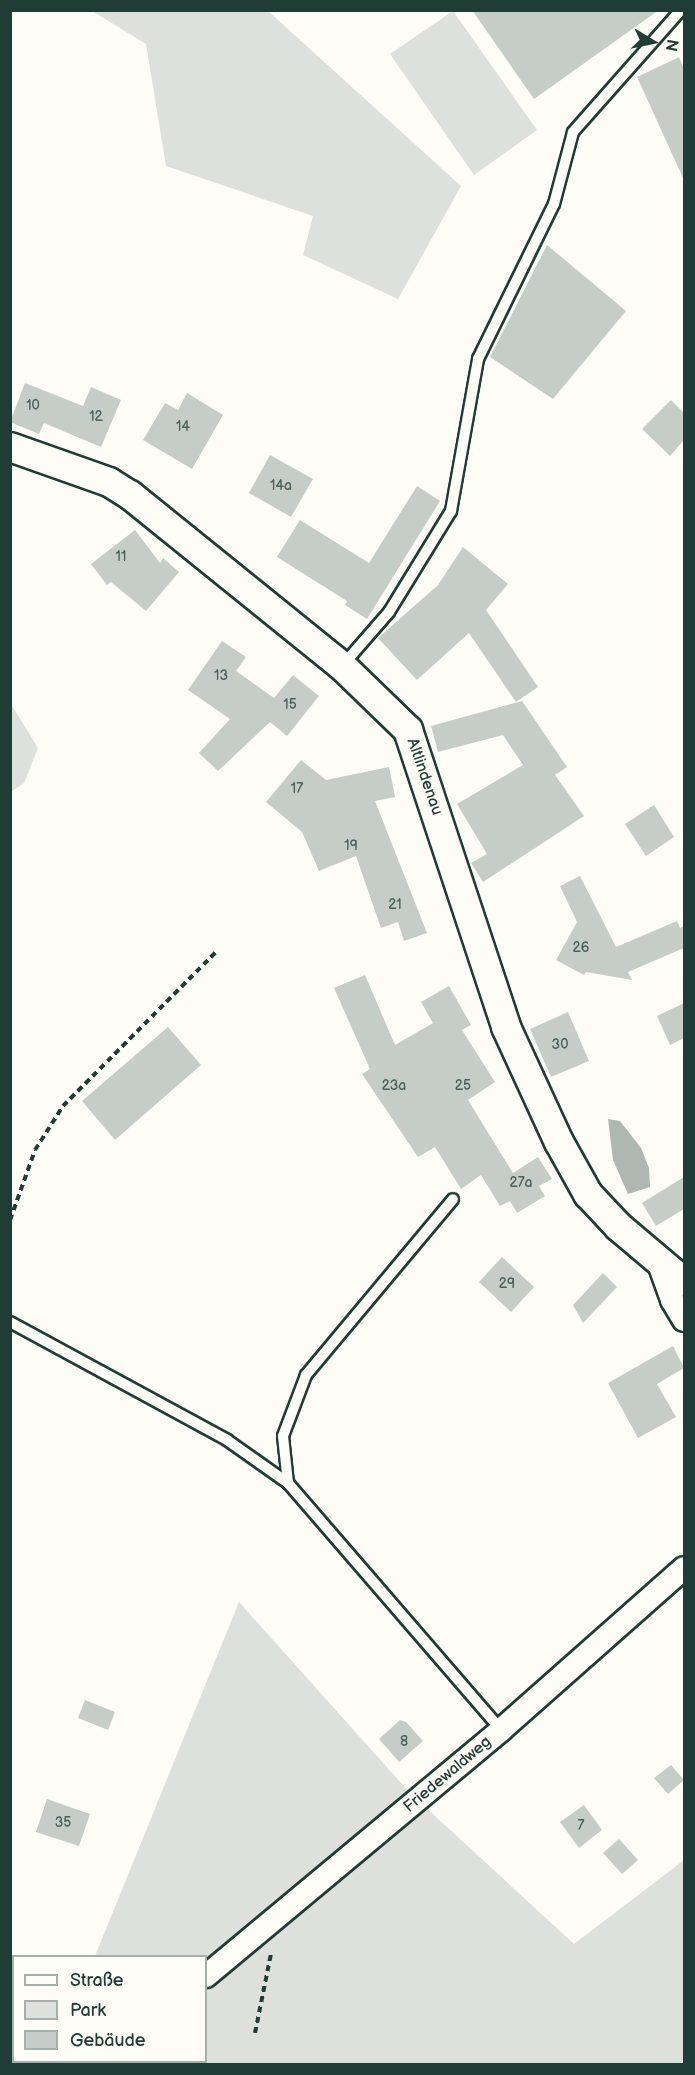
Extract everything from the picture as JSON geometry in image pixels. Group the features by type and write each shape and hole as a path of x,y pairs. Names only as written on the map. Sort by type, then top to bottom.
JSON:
{"street":[{"name":"Altlindenau","path":"10,447 109,482 130,495 342,666 408,730 506,1027 560,1142 588,1194 619,1227 684,1282"},
{"path":"657,1258 672,1300 684,1320"},
{"name":"Friedewaldweg","path":"207,1975 501,1730 684,1568"}],"lane":[{"path":"342,666 388,612 451,511 478,358 554,204 573,132 680,11"},
{"path":"288,1483 283,1436 306,1375 453,1199"},
{"path":"10,1322 227,1440 288,1483 501,1730"}],"path":[{"path":"10,1220 35,1150 63,1106 215,953"},
{"path":"255,2033 265,1986"}],"green space":[{"path":"92,11 268,11 461,186 398,299 303,255 313,216 166,166 146,44"},
{"path":"453,11 537,130 474,175 390,54"},
{"path":"11,704 38,748 24,783 11,792"},
{"path":"239,1602 410,1793 574,1944 684,1860 684,2064 100,2064 207,2063 207,1955 95,1955"}],"shaded area":[{"path":"608,1119 620,1121 641,1148 649,1168 650,1187 628,1194 613,1160"}],"building":[{"path":"472,10 659,10 534,99"},
{"path":"679,57 684,69 684,180 637,77"},
{"path":"547,245 626,311 553,399 490,357"},
{"path":"25,383 83,406 91,387 121,400 101,447 44,423 39,434 10,422"},
{"path":"187,393 223,415 192,469 143,440 165,403 178,410"},
{"path":"671,400 684,413 684,440 670,456 642,429"},
{"path":"270,455 313,479 291,517 249,493"},
{"path":"417,486 440,501 367,619 345,605 347,601 277,557 300,520 369,563"},
{"path":"135,530 160,563 163,558 179,572 146,611 111,582 107,585 91,564"},
{"path":"463,547 508,584 486,610 538,687 516,702 469,633 417,680 378,638 438,585"},
{"path":"222,641 246,657 236,671 274,698 293,675 319,696 287,736 270,722 218,771 199,753 230,719 188,690"},
{"path":"522,701 567,767 555,775 584,816 483,882 471,863 487,854 457,804 523,765 503,735 438,752 431,726"},
{"path":"301,760 326,780 389,767 395,797 375,801 427,933 404,941 398,922 381,928 356,856 319,871 302,832 266,802"},
{"path":"654,805 674,837 646,856 625,824"},
{"path":"580,876 616,947 677,921 680,928 684,926 684,948 628,972 632,980 586,972 584,975 556,960 577,922 560,886"},
{"path":"365,975 395,1045 433,1023 421,1002 449,986 471,1025 462,1030 495,1082 468,1100 513,1173 538,1157 552,1179 539,1186 545,1196 517,1213 510,1201 500,1206 481,1175 461,1189 435,1147 418,1157 362,1074 370,1069 334,988"},
{"path":"684,1003 684,1038 670,1045 657,1016"},
{"path":"568,1012 589,1061 551,1077 530,1029"},
{"path":"168,1027 201,1065 115,1140 82,1101"},
{"path":"684,1177 684,1209 656,1226 642,1203"},
{"path":"502,1257 534,1287 511,1312 479,1282"},
{"path":"603,1273 617,1287 583,1323 573,1305"},
{"path":"673,1346 684,1368 657,1384 676,1417 638,1438 608,1383"},
{"path":"85,1700 115,1712 108,1730 78,1718"},
{"path":"400,1720 406,1722 423,1741 399,1762 379,1739"},
{"path":"671,1765 684,1780 668,1794 654,1778"},
{"path":"47,1799 90,1814 79,1846 36,1832"},
{"path":"584,1805 602,1830 579,1848 560,1822"},
{"path":"619,1839 638,1860 622,1874 603,1853"}]}
